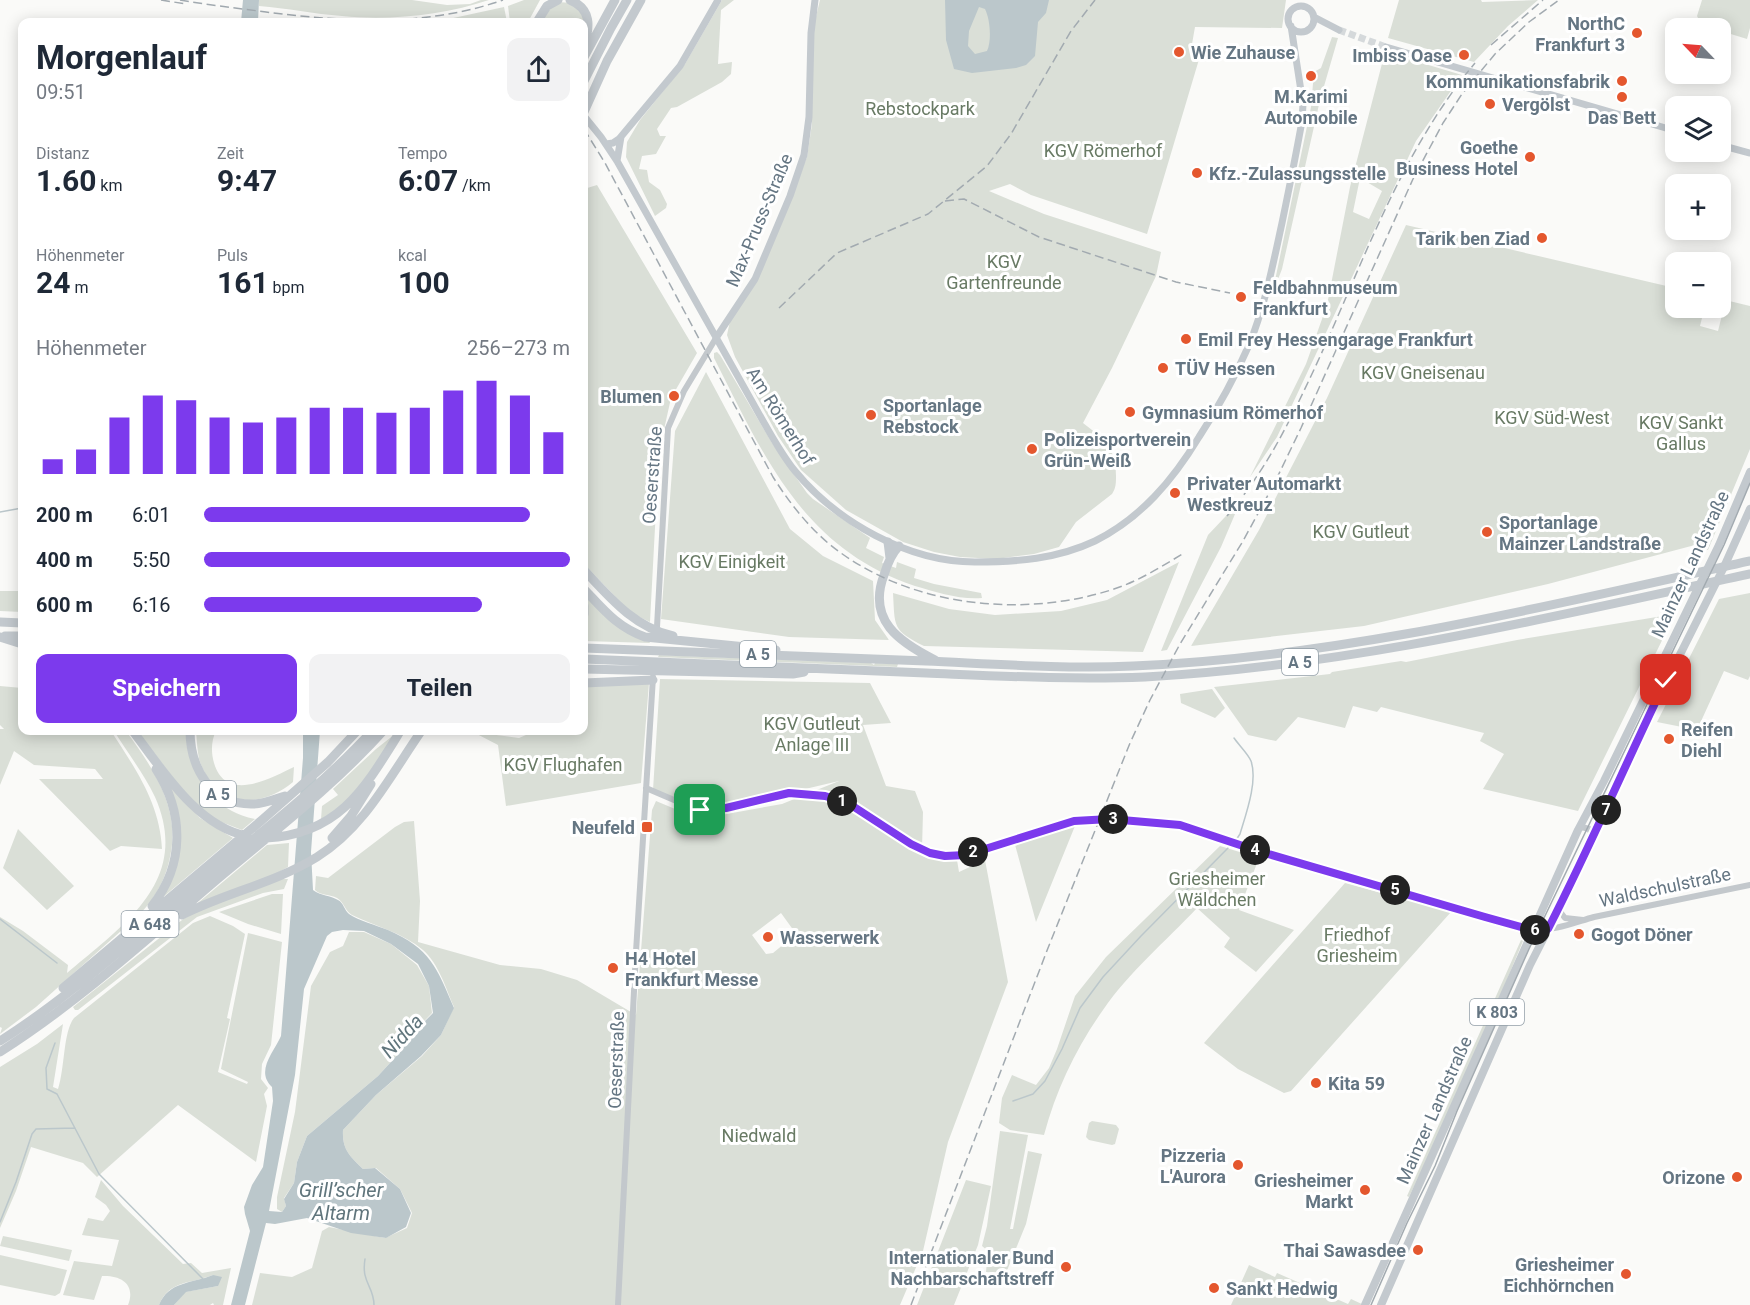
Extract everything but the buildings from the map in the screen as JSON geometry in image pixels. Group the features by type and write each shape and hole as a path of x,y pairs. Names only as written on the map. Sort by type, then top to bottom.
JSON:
{"highway":[{"path":"533,18 544,0"},
{"path":"539,18 544,8 558,0"},
{"path":"570,0 582,7 587,18"},
{"path":"588,50 615,0"},
{"path":"588,73 627,0"},
{"path":"588,105 607,61 641,0"},
{"path":"888,542 890,560"},
{"path":"899,546 890,560 880,592 880,605 884,620 905,643 940,662"},
{"name":"A 5","path":"588,648 940,662 1120,666 1222,659 1447,626 1750,561"},
{"path":"588,574 625,612 667,637"},
{"name":"A 5","path":"588,659 641,665 793,674 818,669 1084,678 1215,672 1357,654 1465,634 1750,574"},
{"path":"588,594 617,623 632,632 643,636 667,637"},
{"path":"0,622 18,623"},
{"path":"0,637 18,636"},
{"path":"0,637 18,643"},
{"name":"A 5","path":"667,637 702,643 850,658"},
{"name":"A 5","path":"588,669 641,665"},
{"path":"588,683 653,677"},
{"name":"A 648","path":"109,947 157,899 166,886 175,862 178,835 176,816 166,787 136,735"},
{"name":"A 5","path":"189,735 191,752 198,772 218,794 235,802 252,804 269,802 288,795"},
{"name":"A 648","path":"12,1034 109,947 262,820 327,762 353,735"},
{"name":"A 648","path":"0,1041 79,983 286,811 327,782 369,735"},
{"name":"A 648","path":"0,1052 64,1008 166,923 284,824 379,735"},
{"path":"328,846 361,802 398,735"},
{"path":"166,923 211,900 286,873 328,846 367,812 419,735"},
{"path":"145,748 189,802 206,818 227,830 252,837 280,837 316,828 335,816 364,786 383,760"}],"main road":[{"path":"606,144 622,135 664,87 680,66 718,0"},
{"name":"Max-Pruss-Straße","path":"716,338 755,279 790,196 804,155 810,117 811,33 815,0"},
{"path":"1296,8 1305,7 1338,30 1297,31 1291,26 1289,17 1300,0"},
{"path":"1307,30 1313,14 1311,0"},
{"name":"Am Römerhof","path":"588,119 617,161 763,421 794,470 837,511 888,542 935,558 960,562 1033,560 1063,553 1095,540 1119,526 1153,500 1174,475 1231,383 1249,345 1264,303 1302,121 1303,104 1291,26"},
{"name":"Am Römerhof","path":"1296,56 1298,46 1307,30"},
{"path":"1386,46 1665,129"},
{"path":"617,161 622,135"},
{"path":"1731,148 1750,153"},
{"name":"Mainzer Landstraße","path":"1365,1305 1406,1210 1445,1130 1539,914 1719,545 1750,472"},
{"name":"Mainzer Landstraße","path":"1381,1305 1547,929 1592,842 1621,772 1724,567 1750,509"}],"street":[{"name":"Oeserstraße","path":"657,627 668,428 684,391 716,338"},
{"name":"Oeserstraße","path":"618,1305 653,677"},
{"name":"Waldschulstraße","path":"646,788 695,809 707,811 789,793 833,797 848,803 911,844 930,853 945,856 966,855 1074,821 1110,819 1180,825 1258,851 1532,930 1578,924 1586,920 1750,885"},
{"path":"1578,830 1582,827 1589,829 1592,842"},
{"name":"Waldschulstraße","path":"1560,907 1565,918 1586,920"},
{"path":"1539,914 1540,923 1547,929"}],"green space":[{"path":"259,0 412,0 447,5 489,0 454,10 416,16 378,18 259,6"},
{"path":"524,0 540,0 530,18 510,18 508,6"},
{"path":"722,0 734,0 721,10 718,64 732,62 731,74 722,82 677,107 671,108 657,129 660,136 666,136 656,154 642,156 639,169 647,170 649,182 660,190 667,204 666,208 655,216 626,157 627,142 640,120 685,64"},
{"path":"820,0 1286,0 1282,28 1195,27 1192,44 1200,56 1147,234 1031,195 1010,184 989,191 1044,214 1161,252 1156,276 1083,423 1103,439 1111,451 1115,466 1114,490 1076,522 1059,547 1034,554 996,559 960,557 903,542 846,510 801,470 778,436 735,357 727,335 730,321 757,279 807,157 812,124 812,33"},
{"path":"1399,0 1481,0 1482,2 1538,0 1508,26 1474,62 1388,38"},
{"path":"1702,0 1750,0 1750,28 1747,39 1731,34 1731,18 1698,18"},
{"path":"558,2 572,3 582,12 583,18 542,18 545,11"},
{"path":"504,7 506,18 453,18"},
{"path":"1332,37 1338,38 1320,100 1282,269 1272,295 1311,107 1314,72 1321,68"},
{"path":"1385,52 1462,75 1416,141 1277,437 1250,477 1306,364 1327,305 1350,187","holes":["1360,178 1382,191 1369,219 1353,212"]},
{"path":"597,185 697,353 671,398 659,452 650,622 631,613 588,568 588,188"},
{"path":"1406,225 1665,286 1665,318 1702,318 1700,326 1718,331 1721,318 1731,318 1731,301 1750,306 1750,449 1708,550 1695,545 1548,584 1364,626 1191,646 1259,530 1327,398"},
{"path":"717,352 772,443 813,499 870,538 866,548 884,557 882,563 896,568 897,562 916,569 914,578 981,593 982,598 965,598 940,593 915,586 876,569 843,548 815,523 791,494 751,430 714,358 714,353"},
{"name":"KGV Einigkeit","path":"706,372 790,529 823,556 873,581 875,620 889,640 789,637 661,619 675,431"},
{"path":"1241,500 1221,547 1167,650 1161,651 1208,535"},
{"path":"1179,562 1143,652 924,646 906,636 895,620 893,593 949,609 995,615 1061,611 1107,600"},
{"path":"0,591 18,591 18,612 0,611"},
{"path":"1750,593 1750,676 1748,680 1724,671 1697,730 1657,722 1719,599"},
{"path":"588,596 649,641 650,643 588,641"},
{"path":"1675,614 1578,811 1483,789 1504,754 1480,741 1484,733 1381,707 1377,712 1353,706 1345,728 1298,717 1276,741 1248,735 1214,687 1330,674 1406,662 1517,640"},
{"path":"659,655 871,663 874,665 875,663 898,664 897,667 658,657"},
{"name":"Niedwald","path":"660,679 870,683 891,723 863,725 886,786 915,791 923,812 922,849 956,854 959,872 985,860 1008,982 948,1142 923,1251 900,1305 252,1305 260,1273 292,1277 312,1268 322,1231 329,1227 385,1238 407,1228 412,1213 400,1189 376,1168 363,1169 354,1160 345,1148 343,1130 376,1095 422,1056 441,1035 454,1007 438,969 423,950 398,934 352,915 337,898 317,892 315,890 316,876 328,878 395,827 404,822 414,821 420,901 418,942 500,965 541,969 577,980 636,1015 652,810 656,801 699,819 782,804 839,781 784,794 764,795 723,811 703,811 653,790","holes":["781,913 794,931 788,937 790,939 773,953 766,954 752,935"]},
{"name":"KGV Flughafen","path":"649,683 641,783 506,806 498,745 479,735 519,738 526,735 588,735 588,685"},
{"path":"0,686 18,688 18,735 114,735 137,772 151,801 157,816 162,849 121,846 110,851 39,779 103,779 95,769 34,765 14,751 0,785 0,729 4,729 0,725"},
{"path":"1212,689 1225,708 1215,718 1181,703 1180,694"},
{"path":"117,735 129,735 155,774 168,805 172,822 170,857 156,894 141,913 36,1007 0,1034 2,1028 0,1027 0,917 23,931 68,965 67,973 129,918 146,898 158,877 165,853 164,827 155,797"},
{"path":"140,735 188,735 201,774 215,798 238,814 255,819 242,830 211,818 184,792"},
{"path":"196,735 215,735 212,743 214,763 220,775 228,782 238,785 261,782 294,767 293,782 266,797 252,800 239,799 226,795 215,786 206,775 199,759"},
{"path":"394,735 354,793 333,812 321,819 322,806 338,795 333,789"},
{"path":"165,779 200,818 233,838 162,898 180,848"},
{"path":"1077,821 1036,922 1014,841"},
{"path":"18,829 74,886 47,910 3,868"},
{"path":"289,843 288,867 193,907 267,845"},
{"name":"Griesheimer Wäldchen","path":"1220,846 1259,858 1239,910 1294,930 1256,972 1224,947 1230,938 1197,908 1124,983 1093,1024 1061,1086 1044,1135 1010,1130 999,1123 1002,1098 1012,1075 1036,1085 1049,1068 1075,996 1106,957"},
{"path":"282,879 288,879 284,889 263,893 197,917 78,1010 73,1007 195,912"},
{"name":"Friedhof Griesheim","path":"1345,883 1451,912 1291,1091 1284,1093 1238,1069 1204,1043"},
{"path":"272,894 283,894 281,934 219,912"},
{"path":"210,916 245,934 218,1072 247,1084 248,1082 221,1069 248,933 282,942 271,1045 262,1064 261,1079 268,1088 264,1094 267,1106 256,1162 178,1105 97,1177 83,1163 31,1147 0,1228 0,1067 37,1044 63,1024 53,1087 58,1089 68,1032 74,1018 193,923"},
{"path":"349,932 364,932 391,944 417,965 429,986 432,1013 378,1076 307,1136 297,1162 294,1183 284,1198 286,1206 282,1212 277,1209 277,1197 295,1112 311,986 330,952 343,946"},
{"path":"1521,940 1523,941 1482,1038 1409,1197 1407,1196"},
{"path":"1092,1121 1116,1125 1119,1129 1115,1144 1089,1140 1086,1137 1089,1123"},
{"path":"1000,1131 1028,1135 1010,1229 1013,1229 1028,1151 1042,1154 1026,1224 1006,1273 986,1272 988,1251 982,1246 987,1226"},
{"path":"101,1180 123,1206 183,1264 191,1263 202,1273 231,1268 223,1305 213,1303 210,1305 174,1305 185,1292 218,1286 213,1275 175,1287 163,1297 159,1305 128,1305 129,1287 121,1279 109,1276 102,1276 94,1300 63,1295 74,1261 112,1266 119,1240 82,1235 88,1218 103,1221 110,1211 95,1197"},
{"path":"966,1180 991,1186 978,1245 954,1305 917,1305"},
{"path":"3,1236 72,1250 69,1261 0,1246"},
{"path":"0,1255 67,1270 60,1293 55,1296 0,1285"},
{"path":"1249,1265 1275,1277 1277,1273 1348,1304 1351,1299 1364,1305 1231,1305"}],"water":[{"path":"243,0 259,0 258,18 241,18"},
{"path":"945,0 1049,0 1046,13 1038,22 1035,56 1026,65 972,73 954,69 946,40","holes":["979,7 985,9 990,30 989,46 987,51 975,54 968,46 969,31"]},
{"name":"Grill’scher Altarm","path":"303,735 320,735 311,852 313,890 340,901 347,912 353,916 388,930 414,944 437,970 454,1008 441,1035 421,1056 376,1095 343,1130 345,1148 354,1160 363,1169 375,1168 400,1189 411,1213 406,1227 386,1238 351,1233 307,1218 275,1224 266,1223 245,1305 231,1305 250,1231 244,1207 252,1185 263,1167 273,1101 272,1087 265,1075 266,1068 281,1036","holes":["343,930 364,931 391,944 418,964 429,986 433,1013 413,1033 400,1052 378,1076 307,1136 297,1162 294,1183 284,1199 286,1206 282,1212 269,1211 295,1075 304,989 327,936 332,932"]},
{"path":"213,1275 222,1277 218,1286 186,1292 174,1305 159,1305 163,1297 175,1287"}],"waterway":[{"path":"0,512 18,509"},
{"path":"1234,738 1250,759 1253,769 1248,807 1236,840"},
{"path":"1013,1101 1033,1094 1045,1081 1080,1008 1103,977 1228,848"},
{"path":"0,919 57,963"},
{"path":"55,1043 46,1068 47,1089 57,1094 99,1174 203,1279"},
{"path":"0,1222 32,1134 36,1129 75,1128"},
{"path":"365,1259 365,1274 374,1305"}],"tunnel":[{"path":"1339,30 1386,47"}],"tram line":[{"path":"1371,1305 1435,1166 1529,949 1724,545 1750,483"}],"railway":[{"path":"161,0 186,4"},
{"path":"180,0 326,18"},
{"path":"415,18 445,15 503,0"},
{"path":"779,308 837,253 928,214 987,166 1011,134 1071,31 1095,0"},
{"path":"1491,45 1543,0"},
{"path":"911,1305 1048,948 1130,743 1150,700 1180,644 1243,541 1274,484 1413,179 1443,123 1462,94 1495,54 1529,22 1559,0"},
{"path":"1227,516 1253,483 1293,414 1402,175 1448,99 1475,63"},
{"path":"588,135 605,163 773,477 798,512 828,543 858,564 891,581 927,593 964,601 1001,604 1039,604 1076,599 1111,590 1158,569 1184,553"},
{"path":"945,201 964,199 1039,237 1176,282 1230,293"}],"place":[{"name":"NorthC Frankfurt 3","path":"1637,33"},
{"name":"Wie Zuhause","path":"1179,52"},
{"name":"Imbiss Oase","path":"1464,55"},
{"name":"M.Karimi Automobile","path":"1311,76"},
{"name":"Kommunikationsfabrik","path":"1622,81"},
{"name":"Das Bett","path":"1622,97"},
{"name":"Vergölst","path":"1490,104"},
{"name":"Goethe Business Hotel","path":"1530,157"},
{"name":"Kfz.-Zulassungsstelle","path":"1197,173"},
{"name":"Tarik ben Ziad","path":"1542,238"},
{"name":"Feldbahnmuseum Frankfurt","path":"1241,297"},
{"name":"Emil Frey Hessengarage Frankfurt","path":"1186,339"},
{"name":"TÜV Hessen","path":"1163,368"},
{"name":"Blumen","path":"674,396"},
{"name":"Gymnasium Römerhof","path":"1130,412"},
{"name":"Sportanlage Rebstock","path":"871,415"},
{"name":"Polizeisportverein Grün-Weiß","path":"1032,449"},
{"name":"Privater Automarkt Westkreuz","path":"1175,493"},
{"name":"Sportanlage Mainzer Landstraße","path":"1487,532"},
{"name":"Reifen Diehl","path":"1669,739"},
{"name":"Neufeld","path":"647,827"},
{"name":"Gogot Döner","path":"1579,934"},
{"name":"Wasserwerk","path":"768,937"},
{"name":"H4 Hotel Frankfurt Messe","path":"613,968"},
{"name":"Kita 59","path":"1316,1083"},
{"name":"Pizzeria L'Aurora","path":"1238,1165"},
{"name":"Orizone","path":"1737,1177"},
{"name":"Griesheimer Markt","path":"1365,1190"},
{"name":"Thai Sawasdee","path":"1418,1250"},
{"name":"Internationaler Bund Nachbarschaftstreff","path":"1066,1267"},
{"name":"Griesheimer Eichhörnchen","path":"1626,1274"},
{"name":"Sankt Hedwig","path":"1214,1288"}],"route":[{"path":"700,810 738,806 789,793 833,797 848,803 911,844 930,853 945,856 966,855 1074,821 1110,819 1169,823 1485,917 1532,930 1545,930 1548,929 1572,882 1602,820 1621,772 1666,680"}],"park label":[{"name":"Rebstockpark","path":"920,108"},
{"name":"KGV Römerhof","path":"1103,150"},
{"name":"KGV Gartenfreunde","path":"1004,271"},
{"name":"KGV Gneisenau","path":"1423,372"},
{"name":"KGV Süd-West","path":"1552,417"},
{"name":"KGV Sankt Gallus","path":"1681,432"},
{"name":"KGV Gutleut","path":"1361,531"},
{"name":"KGV Gutleut Anlage III","path":"812,733"}],"water label":[{"name":"Nidda","path":"402,1036"}]}
